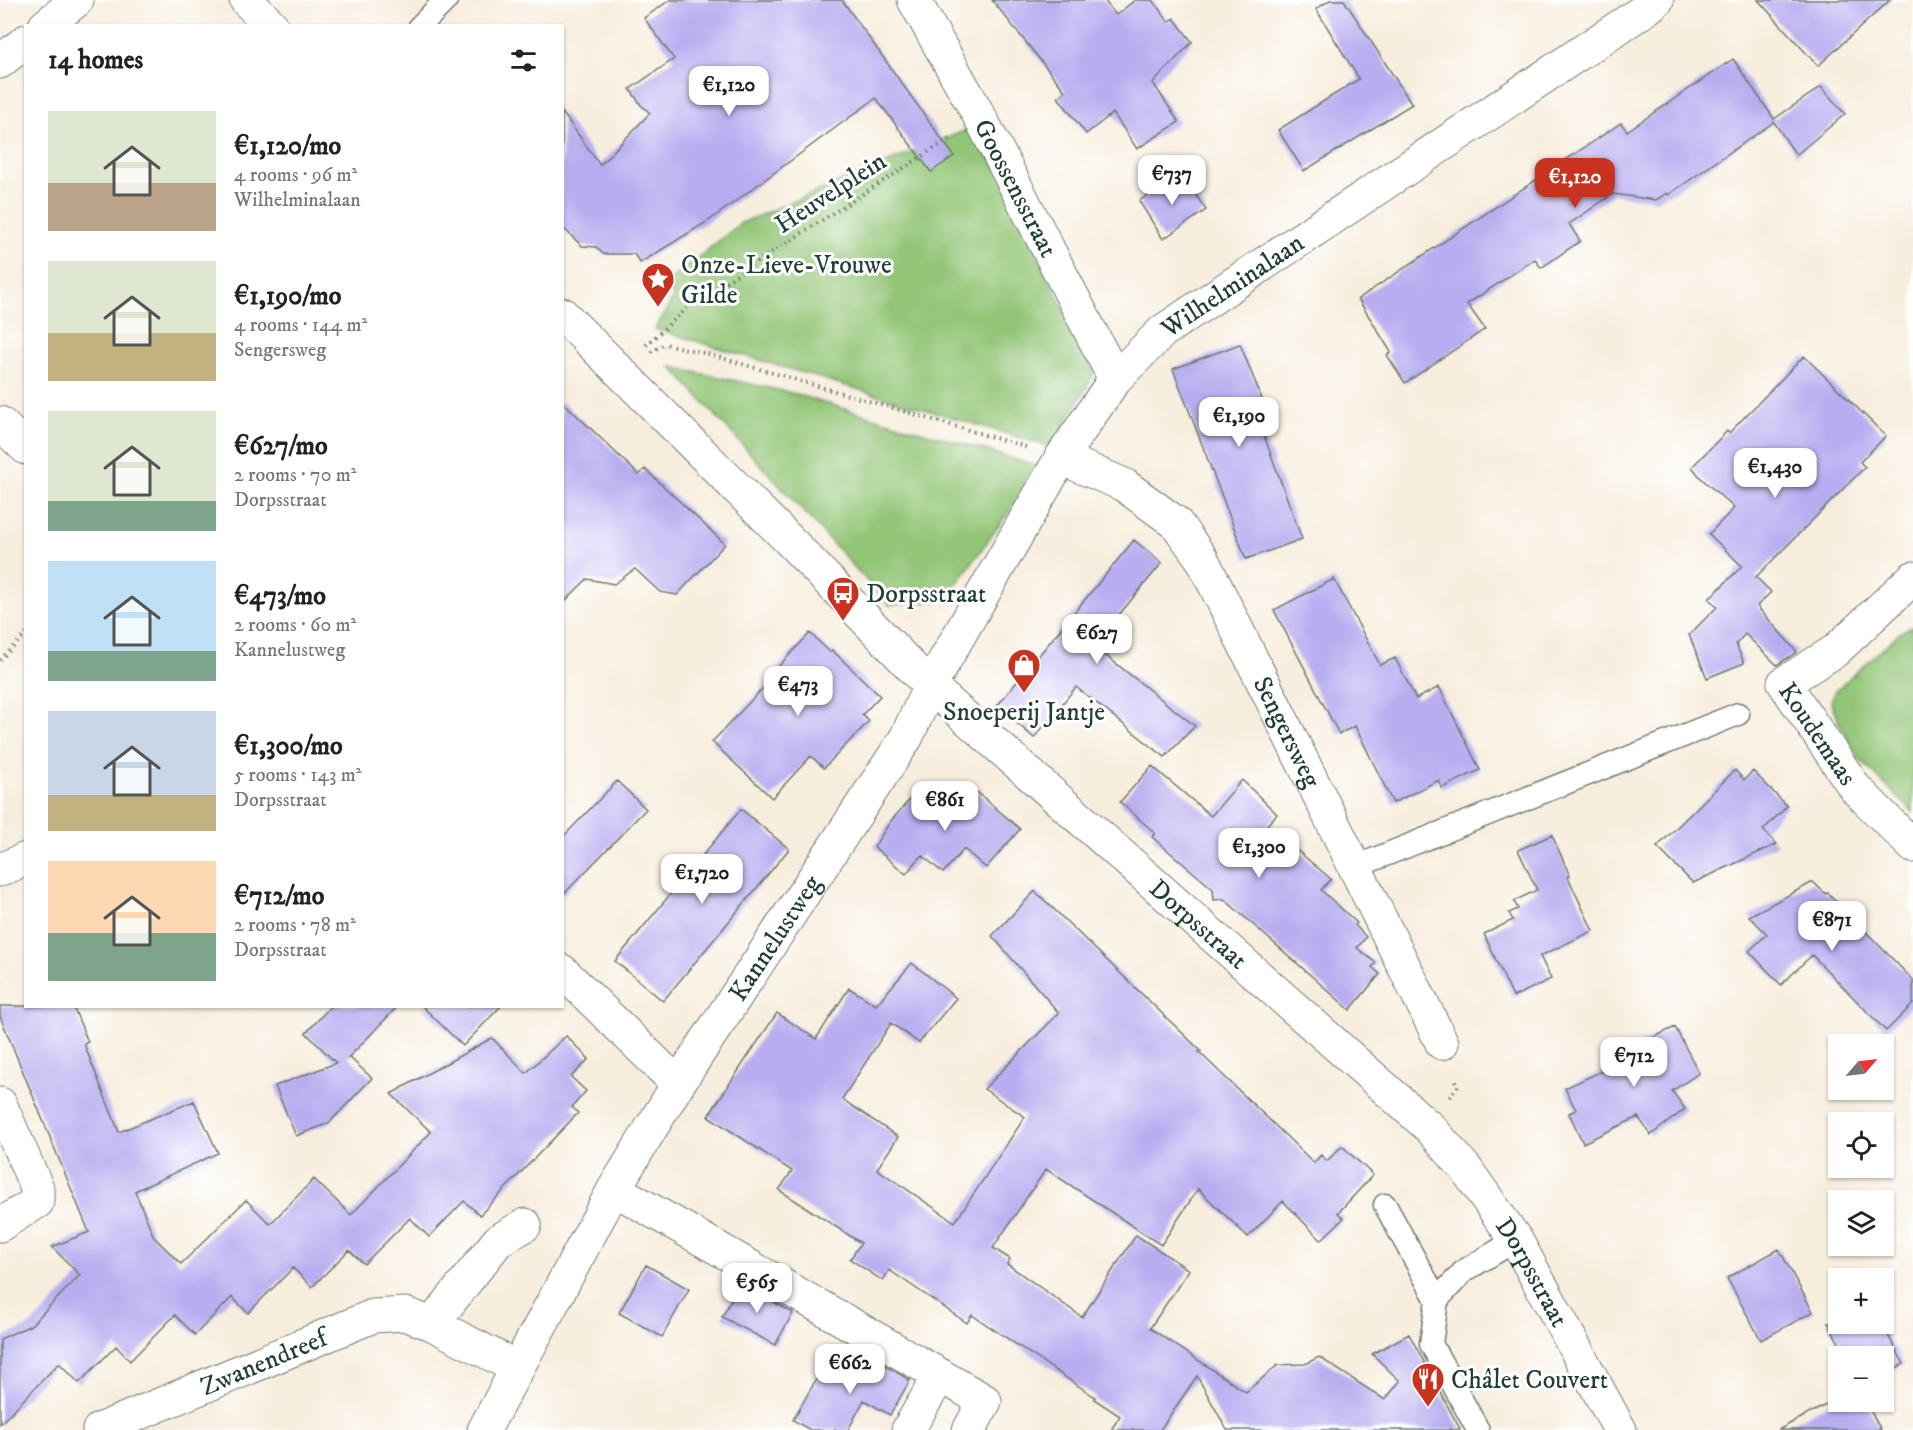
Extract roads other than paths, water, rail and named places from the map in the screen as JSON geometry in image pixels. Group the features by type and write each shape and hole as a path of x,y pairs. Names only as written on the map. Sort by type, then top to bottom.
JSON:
{"street":[{"path":"47,24 77,0"},
{"path":"246,0 270,24"},
{"name":"Goossensstraat","path":"914,0 981,119 1115,380"},
{"name":"Wilhelminalaan","path":"930,686 1061,458 1115,380 1163,331 1657,0"},
{"path":"0,62 24,43"},
{"name":"Dorpsstraat","path":"564,316 792,543 930,686 1430,1128 1467,1169 1516,1240 1620,1430"},
{"path":"0,423 24,446"},
{"name":"Sengersweg","path":"1061,458 1124,485 1176,523 1202,559 1442,1043"},
{"name":"Koudemaas","path":"1911,584 1835,651 1784,683 1855,788 1913,846"},
{"name":"Kannelustweg","path":"484,1430 614,1189 678,1084 906,738 930,686"},
{"path":"0,870 24,860"},
{"path":"564,973 678,1084"},
{"path":"0,1104 37,1188 37,1202 0,1225"},
{"path":"614,1189 985,1401 969,1430"},
{"path":"432,1324 498,1241 525,1225"},
{"name":"Zwanendreef","path":"99,1430 373,1316 405,1314 432,1324 518,1368"},
{"path":"908,1430 939,1375"}],"lane":[{"path":"422,24 446,0"},
{"path":"1355,867 1738,714"},
{"path":"1385,1205 1437,1300"},
{"path":"1478,1430 1431,1344 1437,1300 1464,1271 1516,1240"}],"place":[{"name":"Onze-Lieve-Vrouwe Gilde","path":"658,308"},
{"name":"Dorpsstraat","path":"843,622"},
{"name":"Snoeperij Jantje","path":"1024,694"},
{"name":"Châlet Couvert","path":"1428,1408"}]}
